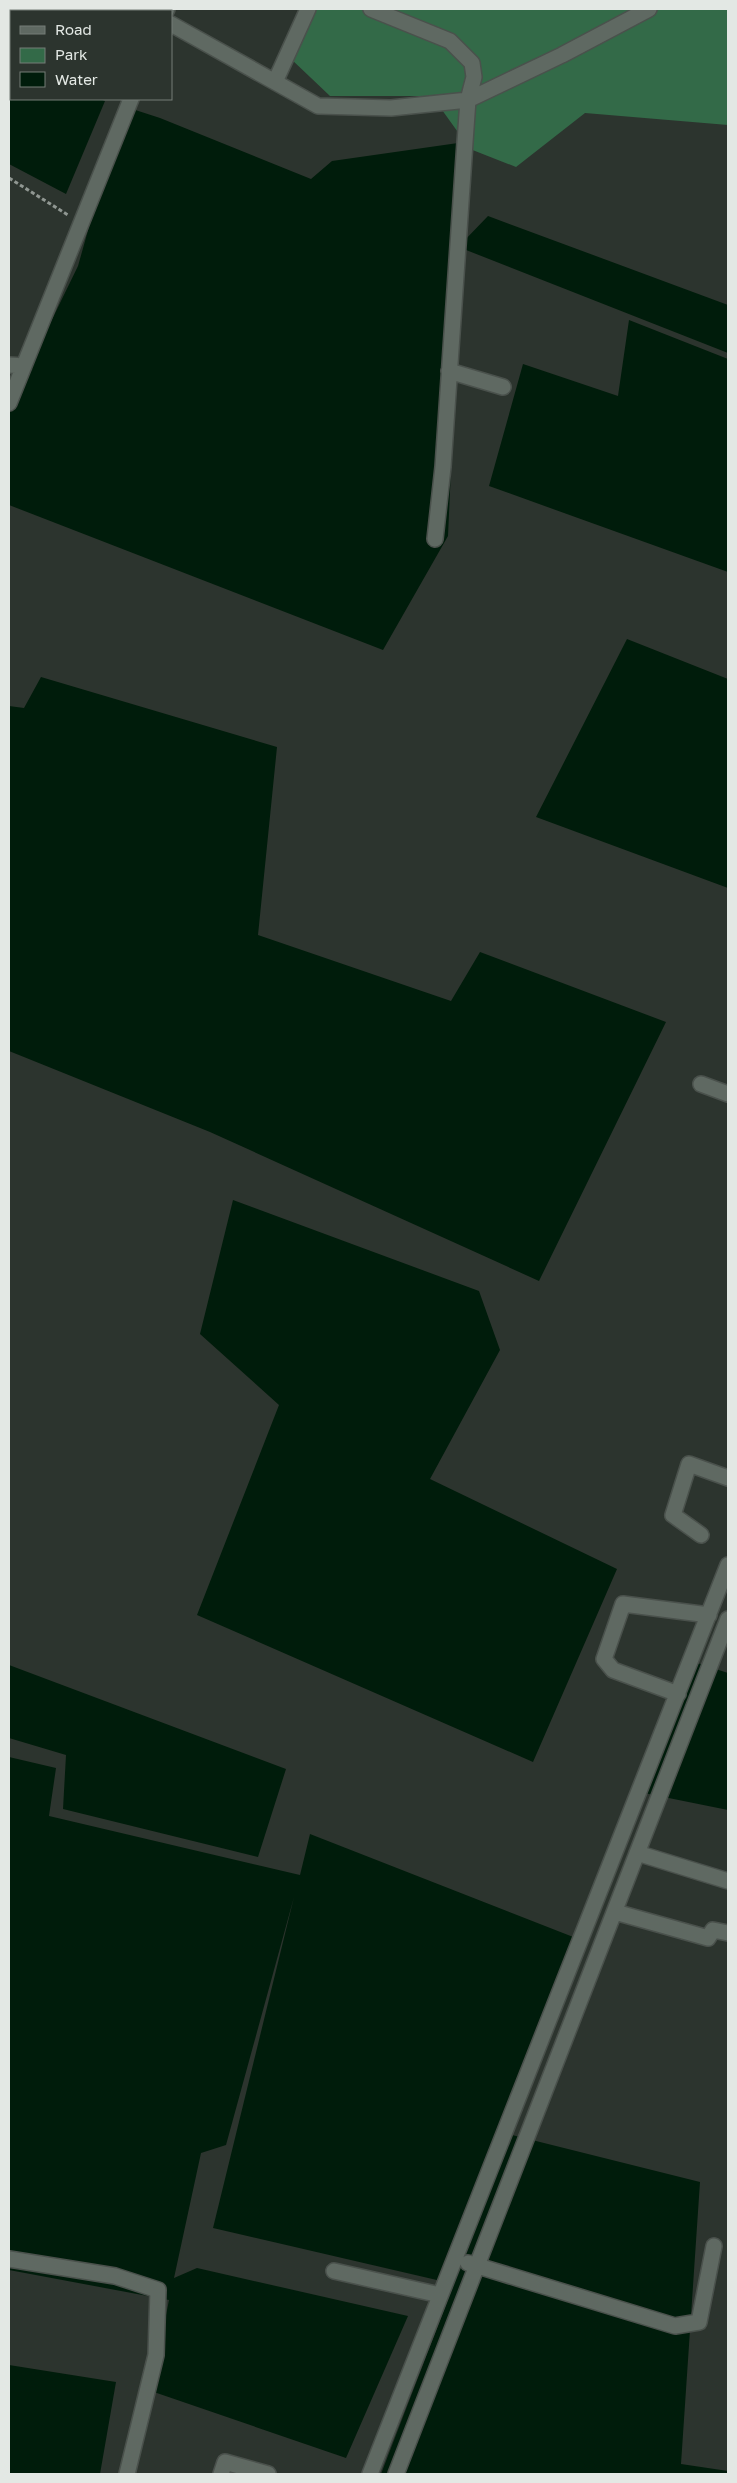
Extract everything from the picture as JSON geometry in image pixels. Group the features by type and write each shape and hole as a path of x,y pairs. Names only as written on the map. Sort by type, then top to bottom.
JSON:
{"street":[{"path":"275,82 308,9"},
{"path":"371,9 450,42 472,62 474,77 468,100 443,467 435,539"},
{"path":"172,25 318,106 391,108 468,100 562,55 649,9"},
{"path":"9,403 16,365 81,224 131,100"},
{"path":"449,371 504,387"},
{"path":"701,1084 728,1094"},
{"path":"701,1535 673,1515 688,1464 728,1478"},
{"path":"370,2474 728,1565"},
{"path":"678,1694 613,1670 604,1659 623,1604 709,1614"},
{"path":"396,2474 637,1853 722,1651 728,1619"},
{"path":"637,1853 728,1881"},
{"path":"615,1912 708,1938 712,1930 728,1933"},
{"path":"454,2260 477,2265 675,2326 699,2322 714,2246"},
{"path":"9,2259 114,2276 158,2290 156,2355 127,2474"},
{"path":"334,2271 440,2295"},
{"path":"221,2474 225,2462 268,2474"}],"path":[{"path":"9,178 81,224"}],"green space":[{"path":"312,9 728,9 728,125 585,113 516,167 470,149 432,96 330,96 290,58"}],"water":[{"path":"9,52 10,100 105,101 66,194 9,164"},
{"path":"123,106 160,118 311,179 332,161 465,142 462,243 488,216 728,305 728,353 461,248 448,536 383,650 9,505 9,408 78,266"},
{"path":"629,320 728,359 728,572 489,486 523,364 618,396"},
{"path":"627,639 728,679 728,888 536,817"},
{"path":"41,677 277,747 258,935 451,1001 480,952 666,1022 539,1281 210,1132 9,1051 9,706 24,708"},
{"path":"233,1200 479,1291 500,1350 430,1479 617,1569 533,1762 197,1615 279,1405 200,1334"},
{"path":"694,1662 728,1673 728,1810 644,1793"},
{"path":"9,1665 286,1769 258,1857 63,1809 66,1755 9,1738"},
{"path":"9,1757 56,1768 49,1816 300,1875 310,1834 586,1942 512,2135 700,2182 681,2464 728,2471 728,2474 381,2474 454,2284 213,2228 294,1897 226,2145 201,2153 174,2278 197,2268 408,2316 346,2458 151,2391 169,2300 9,2270"},
{"path":"9,2365 116,2382 100,2474 9,2474"}]}
